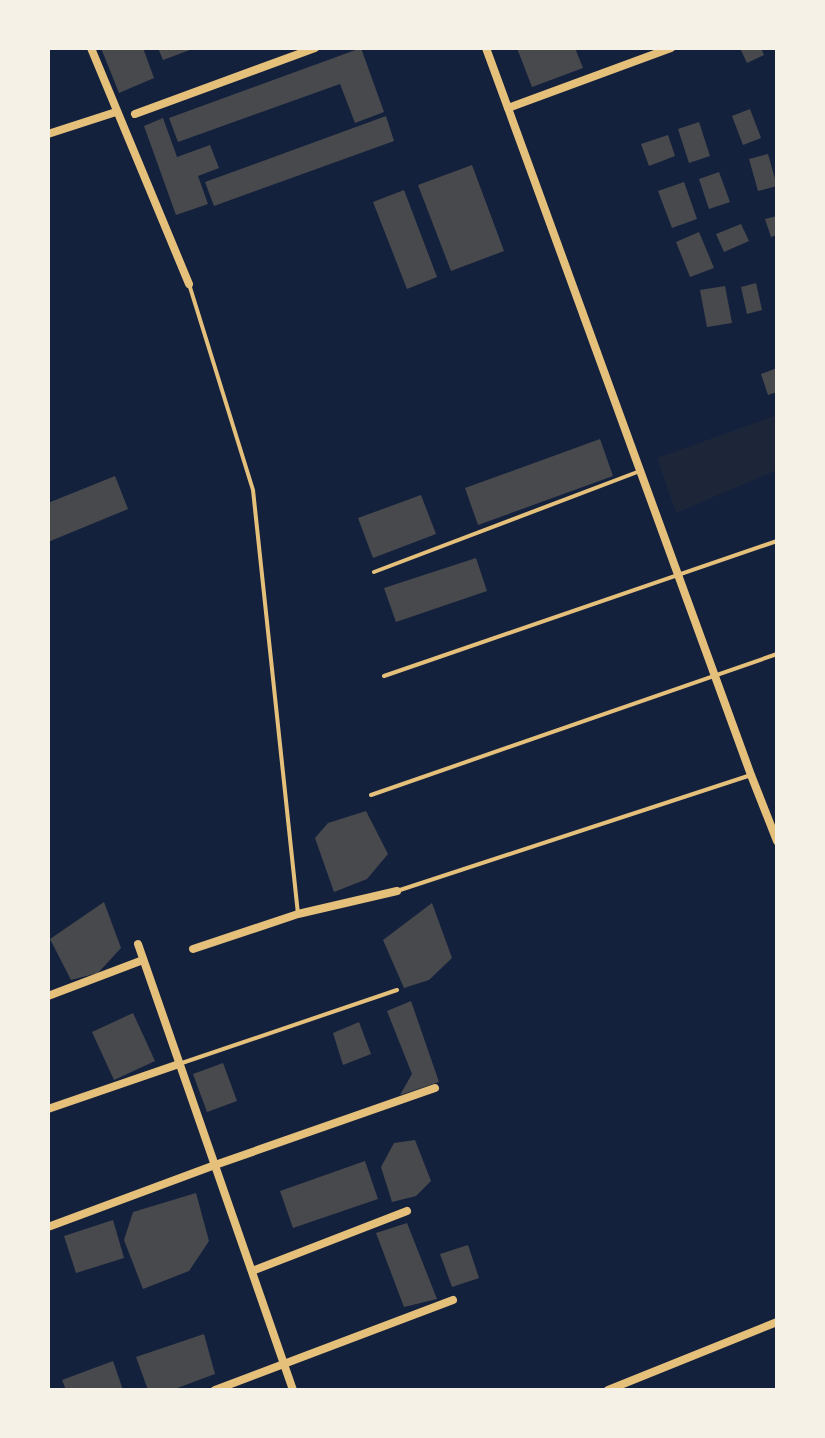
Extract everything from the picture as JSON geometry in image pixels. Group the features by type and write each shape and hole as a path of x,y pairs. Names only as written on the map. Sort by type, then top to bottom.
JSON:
{"street":[{"path":"91,48 189,284"},
{"path":"135,114 315,48"},
{"path":"486,48 777,841"},
{"path":"508,108 671,48"},
{"path":"48,134 116,112"},
{"path":"193,949 298,914 397,891"},
{"path":"138,944 293,1390"},
{"path":"48,996 143,960"},
{"path":"48,1109 179,1064"},
{"path":"48,1227 435,1088"},
{"path":"252,1271 407,1211"},
{"path":"215,1390 453,1300"},
{"path":"608,1390 777,1322"}],"lane":[{"path":"189,284 253,490 298,914"},
{"path":"374,572 640,471"},
{"path":"384,676 777,541"},
{"path":"371,795 777,654"},
{"path":"397,891 751,775"},
{"path":"179,1064 397,990"}],"shaded area":[{"path":"777,415 777,470 676,513 657,458"}],"building":[{"path":"101,48 143,48 154,78 119,93"},
{"path":"158,48 195,48 163,60"},
{"path":"361,48 384,112 355,123 340,84 178,142 169,118"},
{"path":"517,48 575,48 583,68 532,87"},
{"path":"740,48 761,48 764,55 747,63"},
{"path":"750,109 761,138 743,145 732,116"},
{"path":"386,116 394,141 214,206 205,182"},
{"path":"163,118 177,157 210,145 219,168 198,176 208,204 176,215 144,126"},
{"path":"699,122 710,156 689,163 678,129"},
{"path":"668,135 675,156 649,166 641,144"},
{"path":"768,154 777,186 758,191 749,159"},
{"path":"472,165 504,251 451,271 418,185"},
{"path":"719,172 730,202 709,209 699,179"},
{"path":"684,182 697,219 672,228 658,191"},
{"path":"404,190 437,277 407,289 373,202"},
{"path":"777,216 777,235 771,237 765,219"},
{"path":"741,224 749,241 724,252 716,234"},
{"path":"699,232 714,268 690,277 676,242"},
{"path":"756,283 762,310 747,314 741,287"},
{"path":"725,286 732,323 707,327 700,290"},
{"path":"777,368 777,392 768,395 761,374"},
{"path":"600,439 613,476 478,525 465,488"},
{"path":"115,476 128,509 48,542 48,503"},
{"path":"421,495 436,534 373,558 358,518"},
{"path":"476,558 487,591 396,622 384,588"},
{"path":"366,811 388,854 367,879 334,892 315,838 328,823"},
{"path":"104,902 121,948 98,973 71,980 50,939"},
{"path":"432,903 452,958 429,980 404,988 383,940"},
{"path":"411,1001 439,1082 400,1095 412,1074 387,1011"},
{"path":"133,1013 155,1061 114,1080 92,1032"},
{"path":"359,1022 371,1054 343,1065 333,1033"},
{"path":"223,1063 237,1101 207,1112 193,1074"},
{"path":"415,1140 431,1181 416,1196 392,1202 381,1167 394,1143"},
{"path":"365,1161 378,1199 293,1228 280,1191"},
{"path":"196,1193 209,1241 189,1271 143,1289 124,1240 133,1212"},
{"path":"113,1220 124,1258 76,1273 64,1236"},
{"path":"407,1223 437,1299 404,1307 376,1233"},
{"path":"468,1245 479,1278 452,1287 440,1254"},
{"path":"204,1334 215,1374 172,1390 148,1390 136,1357"},
{"path":"113,1361 123,1390 66,1390 62,1380"}]}
